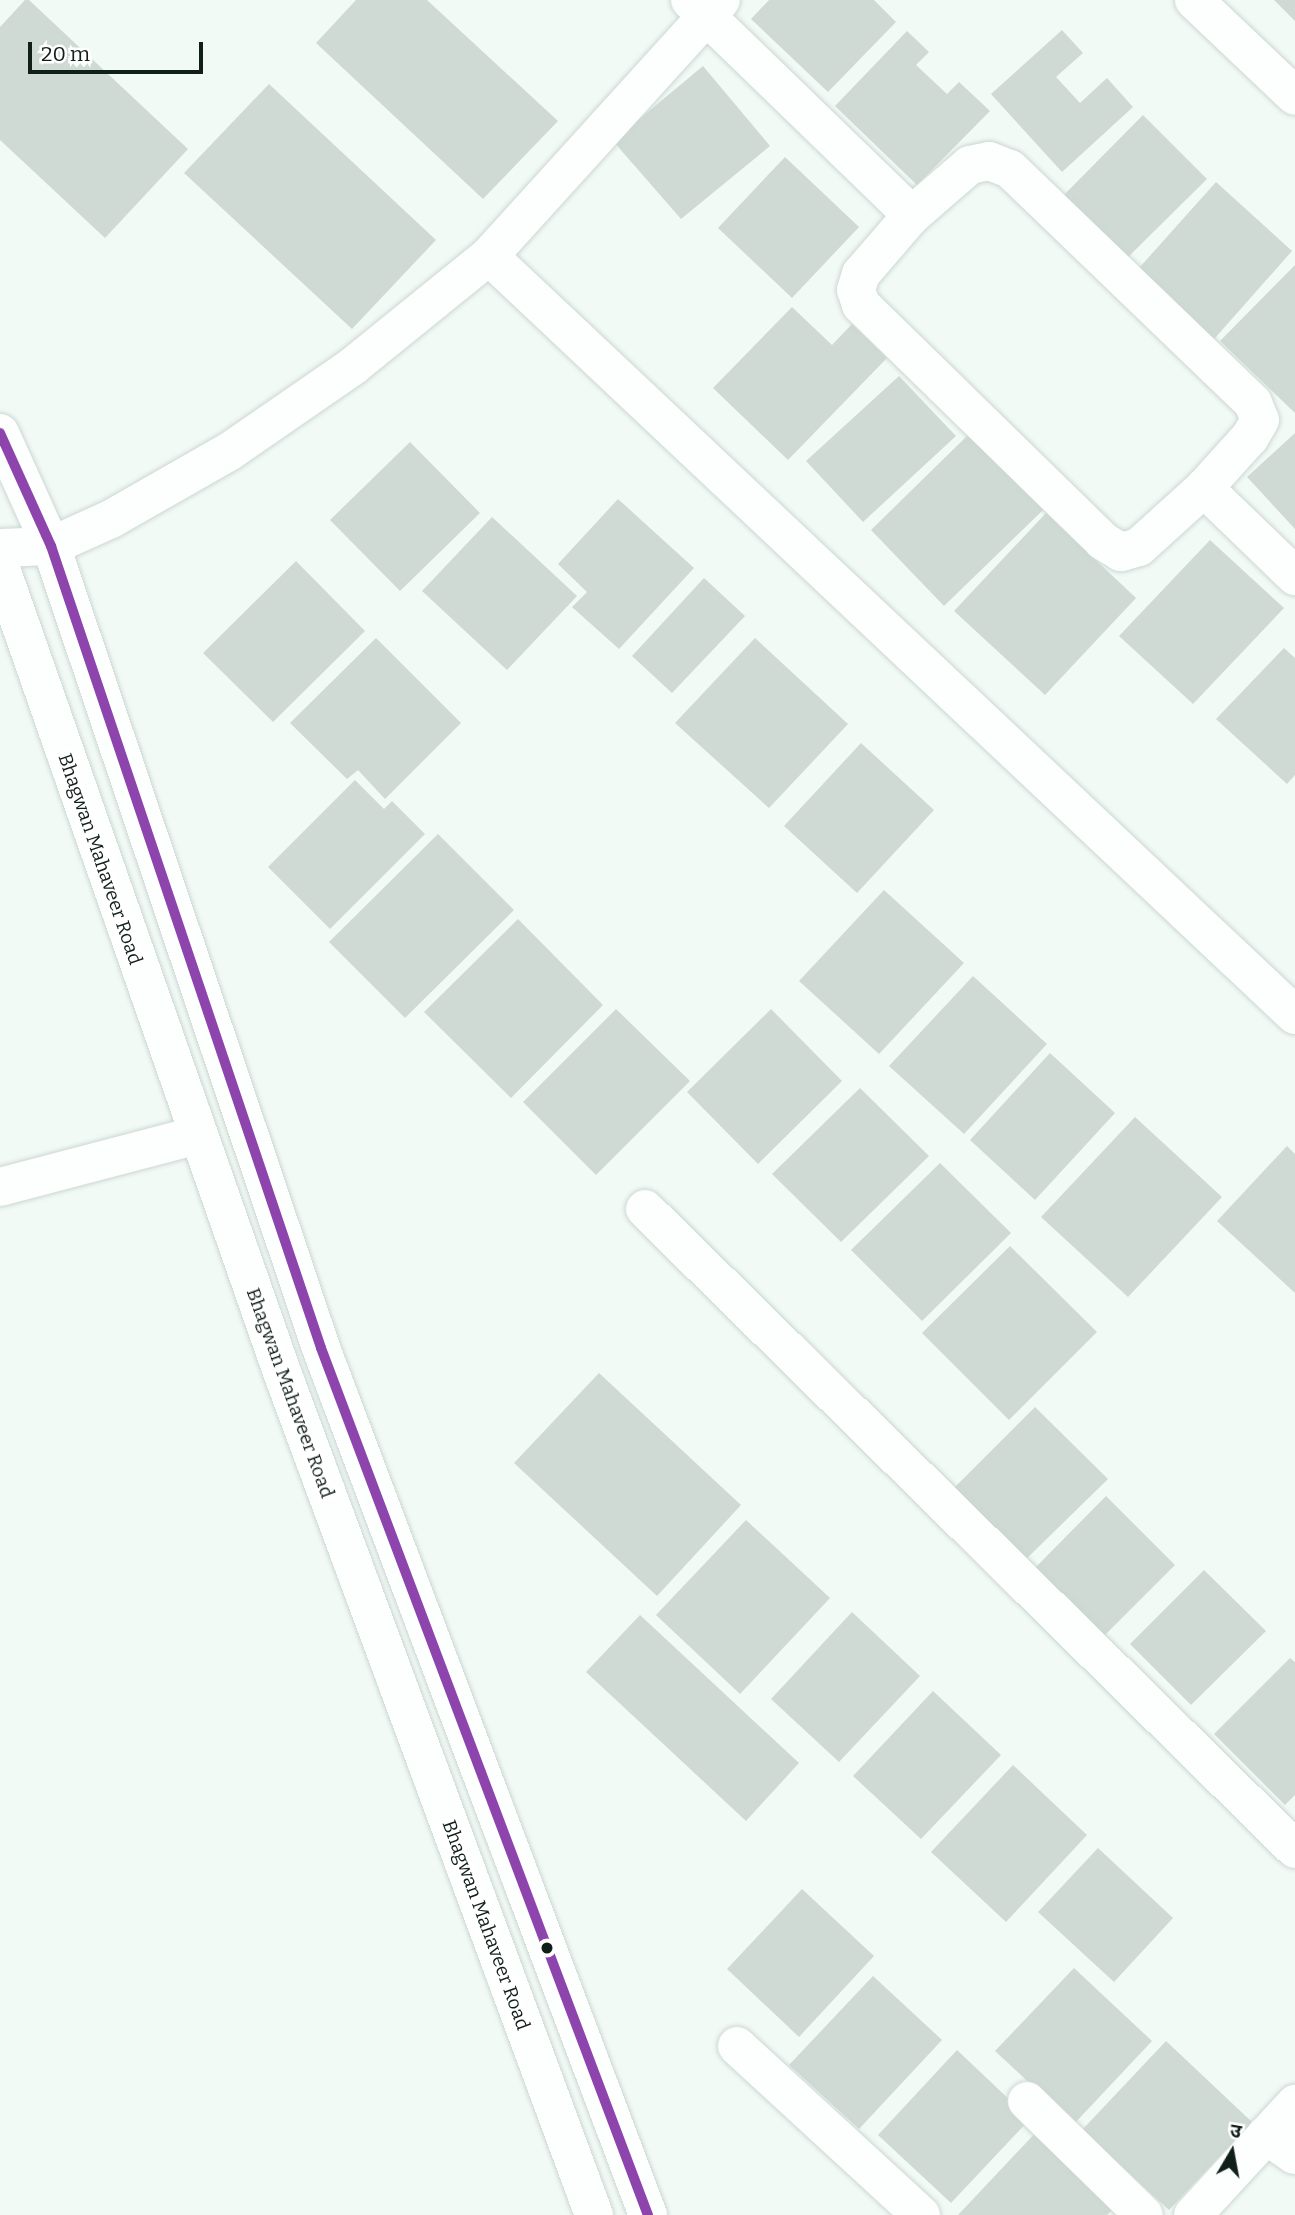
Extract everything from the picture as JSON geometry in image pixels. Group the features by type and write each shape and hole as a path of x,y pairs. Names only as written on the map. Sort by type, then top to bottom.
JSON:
{"street":[{"path":"1194,0 1295,96"},
{"path":"0,548 51,546 111,519 230,451 352,366 489,256 706,5 912,215"},
{"path":"989,161 1010,169 1253,403 1260,420 1250,438 1204,488 1139,547 1121,552 1103,541 861,305 856,289 861,274 912,215 970,165 989,161"},
{"path":"489,256 1295,1015"},
{"path":"0,433 51,546 321,1348 648,2215"},
{"path":"1204,488 1295,576"},
{"name":"Bhagwan Mahaveer Road","path":"0,566 282,1372 594,2215"},
{"path":"0,1187 198,1135"},
{"path":"645,1209 1295,1849"},
{"path":"737,2046 921,2215"},
{"path":"1027,2101 1144,2215"},
{"path":"1193,2215 1281,2145 1295,2104"}],"building":[{"path":"25,0 29,0 188,149 105,238 0,140 0,27"},
{"path":"356,0 427,0 558,121 483,199 316,43"},
{"path":"769,0 874,0 896,22 828,92 751,19"},
{"path":"1274,0 1295,0 1295,21"},
{"path":"1062,30 1083,53 1056,77 1080,103 1107,78 1133,107 1062,172 991,94"},
{"path":"907,31 929,52 916,65 947,94 959,82 990,111 917,185 835,106"},
{"path":"703,66 770,146 681,219 613,141"},
{"path":"269,84 436,240 352,329 184,173"},
{"path":"1143,115 1207,179 1118,267 1054,205"},
{"path":"785,157 859,227 792,298 718,228"},
{"path":"1216,182 1292,251 1208,346 1131,277"},
{"path":"1295,265 1295,413 1220,341"},
{"path":"792,307 832,345 852,324 887,358 788,460 713,388"},
{"path":"899,376 956,436 863,522 806,461"},
{"path":"1295,433 1295,529 1247,477"},
{"path":"968,435 1043,510 944,606 871,530"},
{"path":"410,442 480,513 400,591 330,520"},
{"path":"618,499 694,568 619,649 572,607 587,592 558,564"},
{"path":"1046,513 1136,598 1045,695 954,611"},
{"path":"492,517 577,596 507,670 422,591"},
{"path":"1210,540 1284,608 1193,704 1119,636"},
{"path":"296,561 365,631 273,722 203,653"},
{"path":"704,578 745,616 672,693 632,656"},
{"path":"376,638 461,723 385,799 358,770 347,779 290,723"},
{"path":"755,638 848,724 769,808 675,723"},
{"path":"1284,648 1295,658 1295,775 1287,784 1216,719"},
{"path":"861,743 934,810 857,893 784,826"},
{"path":"355,780 384,809 392,801 425,834 330,929 268,867"},
{"path":"438,834 514,910 405,1018 329,942"},
{"path":"884,890 964,963 879,1054 799,981"},
{"path":"518,919 603,1005 511,1098 424,1012"},
{"path":"973,976 1047,1044 964,1134 889,1066"},
{"path":"616,1009 690,1081 596,1175 523,1102"},
{"path":"771,1009 842,1081 758,1164 687,1092"},
{"path":"1050,1053 1115,1113 1035,1200 970,1140"},
{"path":"860,1088 929,1156 841,1242 772,1174"},
{"path":"1135,1117 1222,1197 1128,1297 1041,1217"},
{"path":"1287,1146 1295,1154 1295,1293 1217,1221"},
{"path":"940,1163 1011,1233 922,1321 851,1250"},
{"path":"1010,1246 1097,1332 1009,1420 922,1333"},
{"path":"599,1373 741,1505 657,1596 514,1463"},
{"path":"1035,1407 1108,1479 1018,1567 946,1496"},
{"path":"1106,1496 1175,1565 1099,1641 1031,1572"},
{"path":"746,1520 830,1598 740,1694 656,1615"},
{"path":"1204,1570 1266,1631 1191,1705 1130,1644"},
{"path":"852,1612 920,1676 839,1762 771,1699"},
{"path":"640,1615 799,1763 746,1821 586,1672"},
{"path":"1290,1658 1295,1662 1295,1795 1285,1805 1214,1734"},
{"path":"933,1691 1001,1755 921,1839 853,1776"},
{"path":"1013,1765 1087,1835 1006,1922 931,1852"},
{"path":"1098,1848 1173,1918 1114,1982 1038,1912"},
{"path":"802,1889 874,1956 799,2037 727,1969"},
{"path":"1074,1968 1152,2041 1074,2124 995,2051"},
{"path":"873,1976 942,2040 859,2129 789,2065"},
{"path":"1166,2041 1252,2122 1169,2210 1082,2130"},
{"path":"957,2050 1030,2119 951,2203 878,2135"},
{"path":"1039,2129 1119,2203 1107,2215 958,2215"}],"transit line":[{"path":"0,433 51,546 321,1348 648,2215"}]}
